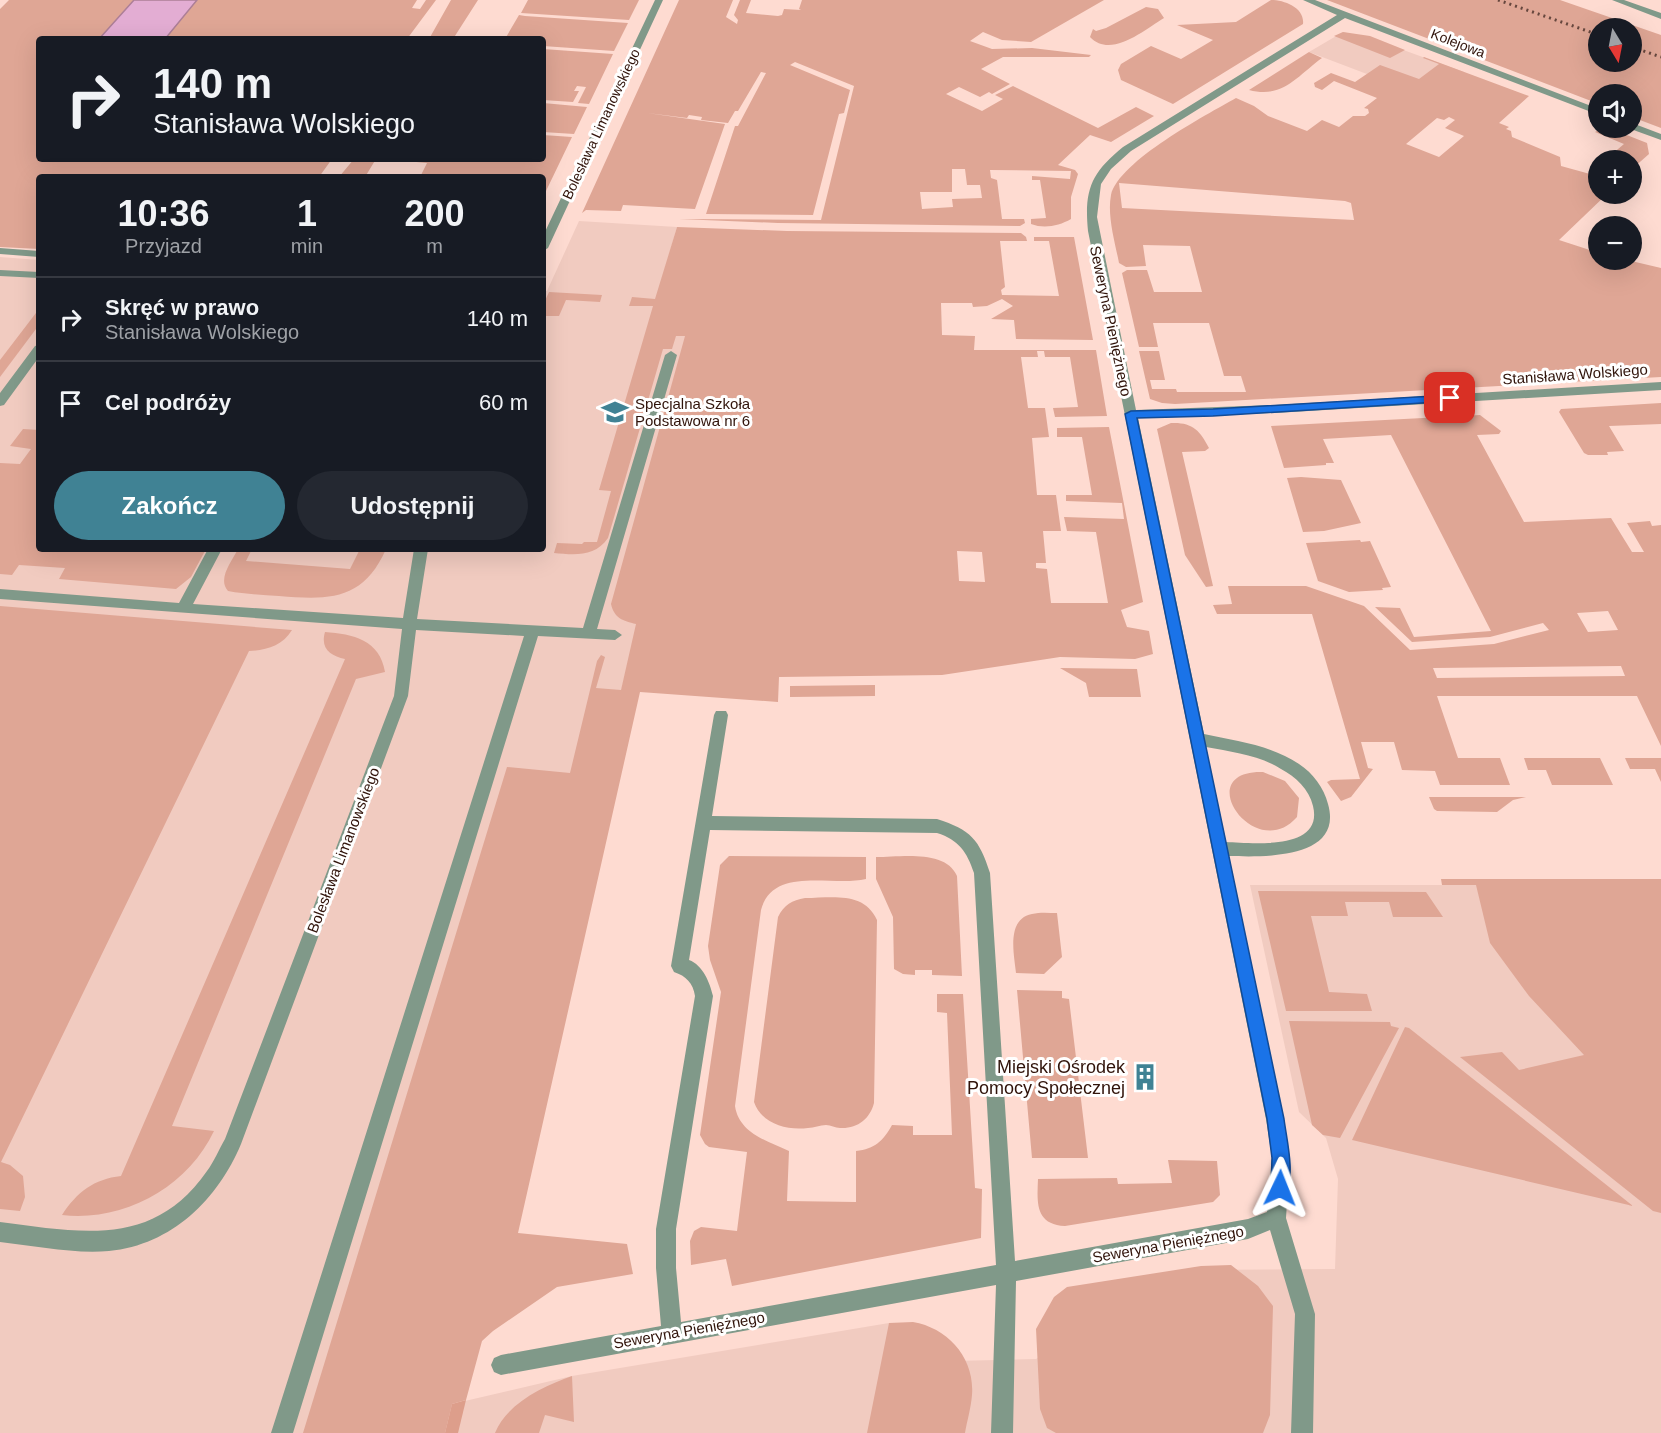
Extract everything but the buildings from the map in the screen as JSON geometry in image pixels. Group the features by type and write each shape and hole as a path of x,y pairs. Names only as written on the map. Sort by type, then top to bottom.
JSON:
{"street":[{"name":"Bolesława Limanowskiego","path":"546,242 659,0"},
{"name":"Kolejowa","path":"1307,0 1588,108"},
{"path":"1616,0 1661,16"},
{"name":"Seweryna Pieniężnego","path":"501,1365 672,1332 1248,1229 1276,1218 1281,1158 1275,1119 1093,231 1091,203 1097,179 1105,168 1127,149 1344,14"},
{"path":"1642,130 1661,137"},
{"path":"0,251 36,254"},
{"path":"0,273 36,275"},
{"path":"0,402 36,353"},
{"path":"589,633 671,355"},
{"name":"Stanisława Wolskiego","path":"1131,414 1275,409 1661,386"},
{"path":"183,609 213,552"},
{"name":"Bolesława Limanowskiego","path":"0,1232 88,1241 112,1241 135,1236 160,1225 181,1212 215,1176 232,1144 402,696 415,573 420,552"},
{"path":"0,594 316,619 615,634"},
{"path":"282,1433 533,630"},
{"path":"672,1332 666,1268 666,1229 704,996 696,976 689,968 680,966 702,823 722,716"},
{"path":"1198,739 1253,752 1295,768 1315,792 1322,807 1323,823 1316,836 1296,846 1220,849"},
{"path":"702,823 937,826 959,832 974,848 982,873 1007,1273 1002,1433"},
{"path":"1276,1218 1305,1314 1302,1433"}],"shaded area":[{"path":"9,0 417,0 412,8 420,9 426,0 436,0 409,36 36,36 36,162 330,162 321,174 36,174 36,249 0,247 0,9"},
{"path":"134,0 197,0 167,36 102,36"},
{"path":"451,0 478,0 455,36 431,36"},
{"path":"528,0 639,0 629,20 521,13"},
{"path":"679,0 733,0 726,17 737,24 738,20 734,15 740,0 751,0 746,13 778,16 782,15 784,9 801,10 799,9 802,0 1104,0 1031,42 1002,40 983,32 970,41 992,49 1032,48 1091,55 1089,57 1003,57 981,69 1010,84 992,94 989,92 980,97 959,87 946,94 982,111 1003,99 995,95 1013,86 1098,128 1136,107 1154,116 1111,142 1090,135 1058,165 1075,170 1078,174 1071,197 1071,219 1056,225 1031,224 1031,219 1046,218 1040,180 1032,180 1032,176 1070,179 1071,171 990,170 991,178 997,180 1002,219 1024,219 1025,223 1020,226 778,223 679,219 821,220 854,86 795,62 790,65 850,90 844,113 839,114 813,215 706,214 735,126 738,126 766,73 761,72 738,111 735,111 728,123 701,120 702,117 689,115 687,118 647,113 725,124 695,209 623,205 621,211 586,210 582,213","holes":["952,169 965,169 967,185 980,185 982,198 952,199 953,207 922,209 920,192 952,192"]},
{"path":"1271,0 1297,9 1303,18 1303,24 1173,104 1121,80 1118,70 1121,64 1151,46 1181,59 1213,40 1177,25 1236,22"},
{"path":"1327,0 1560,0 1612,18 1588,18 1588,72 1642,72 1642,28 1661,35 1661,128 1642,121 1642,84 1588,84 1588,100"},
{"path":"1146,7 1158,9 1164,18 1137,35 1117,44 1098,43 1090,37 1093,29 1096,31 1106,28"},
{"path":"519,15 628,23 614,51 546,46 546,36 507,36"},
{"path":"1343,32 1373,39 1464,72 1430,98 1309,52"},
{"path":"1343,32 1370,36 1405,50 1390,58 1334,36"},
{"path":"546,49 613,54 589,104 578,103 586,87 577,86 574,91 579,91 573,102 546,100"},
{"path":"1309,52 1322,58 1289,84 1271,91 1249,90"},
{"path":"1423,58 1529,96 1499,123 1509,127 1506,129 1511,131 1512,137 1560,157 1561,166 1588,173 1588,204 1597,204 1559,240 1588,249 1588,270 1642,270 1642,264 1661,268 1661,377 1175,404 1150,399 1139,351 1159,351 1165,380 1150,380 1152,389 1176,389 1177,392 1246,392 1241,376 1224,376 1209,323 1153,323 1158,347 1139,347 1122,273 1127,270 1147,270 1154,292 1202,292 1190,246 1143,245 1146,266 1126,267 1119,263 1110,212 1111,195 1117,182 1146,154 1165,140 1236,98 1254,106 1268,116 1307,131 1322,120 1339,127 1353,116 1365,116 1369,113 1368,109 1364,108 1377,98 1334,81 1322,90 1315,87 1314,83 1331,73 1355,82 1380,65 1419,79 1439,64","holes":["1449,117 1455,120 1445,128 1464,136 1439,157 1406,144 1437,118 1444,120","1119,183 1351,203 1354,220 1122,208"]},
{"path":"546,103 587,107 574,134 546,132"},
{"path":"546,135 572,137 546,191 546,174 422,174 427,163 416,162 546,162"},
{"path":"1610,138 1634,138 1647,143 1649,154 1642,160 1642,150 1617,150 1624,144"},
{"path":"352,162 374,162 367,174 342,174"},
{"path":"579,221 677,227 656,299 703,300 651,565 452,1404 572,1376 889,1323 953,1361 1036,1359 1186,1270 1335,1269 1338,1179 1326,1138 1299,1112 1250,885 1478,885 1661,1076 1661,1433 0,1433 0,257 36,260 36,552 546,552 547,291"},
{"path":"677,227 787,231 1021,233 1027,241 1000,241 1005,287 1001,290 1002,295 1059,296 1049,241 1034,241 1034,237 1074,237 1093,340 1016,339 1014,320 991,319 1013,306 1002,299 987,306 973,307 972,303 941,303 942,335 975,336 974,350 1096,350 1107,416 1055,417 1053,408 1078,407 1070,357 1045,357 1044,351 1037,351 1038,357 1021,357 1028,408 1045,408 1049,437 1032,438 1037,495 1056,495 1061,531 1043,531 1046,563 1036,563 1036,568 1047,569 1051,603 1108,603 1096,532 1067,531 1064,517 1124,519 1122,503 1066,501 1066,495 1092,495 1082,437 1057,437 1057,428 1109,427 1143,602 1121,610 1127,627 1149,631 1153,654 1135,659 1060,657 942,675 779,677 778,702 640,692 518,1233 627,1244 633,1274 557,1287 493,1331 482,1341 466,1400 452,1404 445,1433 303,1433 507,767 570,773 597,661 601,655 605,657 596,688 621,690 636,624 620,618 614,613 611,604 685,336 676,336 672,349 663,349 608,538 591,552 554,553 557,543 597,542 611,491 599,490 653,306 629,306 632,297 655,299","holes":["957,551 982,552 985,582 959,581"]},
{"path":"549,292 602,295 600,302 566,300 559,316 546,316 546,298"},
{"path":"36,313 36,329 0,377 0,360"},
{"path":"1661,403 1661,424 1609,426 1624,451 1607,452 1608,455 1584,453 1559,412 1561,409"},
{"path":"1480,415 1501,431 1499,434 1477,435 1524,522 1611,518 1632,552 1644,552 1627,523 1650,521 1652,526 1661,525 1661,746 1637,696 1437,696 1458,758 1500,758 1510,785 1440,785 1435,771 1402,770 1394,742 1361,742 1368,768 1373,769 1351,797 1341,801 1327,782 1360,779 1312,614 1217,614 1213,605 1232,604 1228,586 1306,586 1364,606 1410,650 1494,644 1549,630 1543,623 1490,637 1412,642 1375,607 1400,608 1414,637 1491,631 1391,435 1323,439 1334,463 1284,468 1271,426","holes":["1608,611 1618,630 1588,632 1577,613","1621,666 1625,676 1437,678 1433,668"]},
{"path":"1171,423 1185,424 1194,428 1209,448 1205,451 1182,452 1213,586 1206,587 1185,555 1157,429"},
{"path":"23,429 36,430 36,552 204,552 191,577 176,589 59,579 65,568 19,565 12,575 0,574 0,463 20,464 31,449 10,446"},
{"path":"1287,478 1341,480 1361,523 1324,531 1303,532"},
{"path":"1360,540 1361,542 1370,541 1391,587 1382,588 1383,590 1349,592 1318,581 1306,543"},
{"path":"236,552 250,552 246,561 350,569 358,552 384,552 367,579 343,594 329,597 260,595 228,591 224,581 229,564"},
{"path":"0,606 292,630 284,640 274,646 249,651 1,1162 10,1165 23,1176 25,1197 20,1211 0,1209"},
{"path":"325,632 355,637 364,641 377,653 385,672 356,679 172,1126 214,1131 202,1151 187,1169 151,1197 130,1207 108,1213 85,1216 62,1215 87,1188 103,1180 121,1176 345,659 331,654 325,647"},
{"path":"1060,668 1137,669 1141,697 1089,697 1086,683"},
{"path":"875,685 875,696 790,697 790,686"},
{"path":"1524,758 1600,758 1613,785 1552,785 1546,770 1528,770"},
{"path":"1625,758 1661,758 1661,782 1655,769 1630,769"},
{"path":"1263,772 1285,781 1299,798 1297,817 1280,829 1264,830 1248,823 1236,812 1230,798 1231,785 1241,775"},
{"path":"1429,797 1526,797 1513,800 1497,812 1437,811"},
{"path":"729,856 866,857 866,879 791,883 778,887 768,896 761,910 735,1106 742,1123 755,1135 789,1151 787,1201 856,1202 856,1151 878,1143 892,1125 913,1126 913,1135 952,1135 947,1013 937,1012 937,994 963,994 975,1188 982,1189 981,1238 732,1286 726,1259 691,1265 690,1241 694,1231 701,1227 737,1231 747,1152 709,1147 700,1135 721,992 710,960 708,946 720,865"},
{"path":"921,856 933,858 951,867 957,876 962,976 932,975 932,970 915,970 915,975 903,974 894,969 893,917 876,879 876,857"},
{"path":"1441,879 1661,879 1661,1213 1653,1211 1460,1057 1502,1052 1519,1070 1584,1055 1529,996 1490,943 1476,885 1442,885"},
{"path":"1258,891 1426,892 1443,917 1393,917 1389,902 1345,902 1348,916 1311,916 1329,992 1367,994 1372,1011 1286,1011"},
{"path":"836,897 856,900 864,904 877,920 874,1103 866,1118 852,1127 838,1128 826,1125 800,1129 783,1127 762,1115 754,1102 778,917 789,904 805,898"},
{"path":"1057,913 1062,957 1044,974 1016,973 1013,947 1018,923 1024,917 1032,914"},
{"path":"1017,990 1062,991 1062,998 1069,999 1088,1158 1032,1158"},
{"path":"1289,1021 1390,1022 1391,1026 1399,1028 1340,1138 1323,1135 1312,1125"},
{"path":"1405,1027 1409,1028 1633,1206 1352,1140"},
{"path":"1168,1160 1217,1161 1220,1195 1213,1202 1065,1226 1048,1221 1040,1211 1038,1179 1117,1178 1118,1184 1172,1183"},
{"path":"1231,1265 1258,1286 1273,1306 1270,1415 1263,1433 1056,1433 1047,1428 1040,1409 1036,1329 1054,1297 1067,1287 1201,1266"},
{"path":"913,1322 926,1325 948,1338 964,1357 972,1381 971,1405 965,1433 867,1433 889,1323"},
{"path":"572,1376 574,1422 545,1415 539,1433 495,1433 501,1422 517,1404 538,1391"},
{"path":"466,1400 458,1433 445,1433 452,1404"}],"railway":[{"path":"1498,0 1588,31"},
{"path":"1642,50 1661,57"}],"place":[{"name":"Specjalna Szkoła Podstawowa nr 6","path":"615,412"},
{"name":"Miejski Ośrodek Pomocy Społecznej","path":"1145,1077"}],"route":[{"path":"1280,1188 1281,1158 1275,1119 1131,414 1213,412 1450,398"}]}
